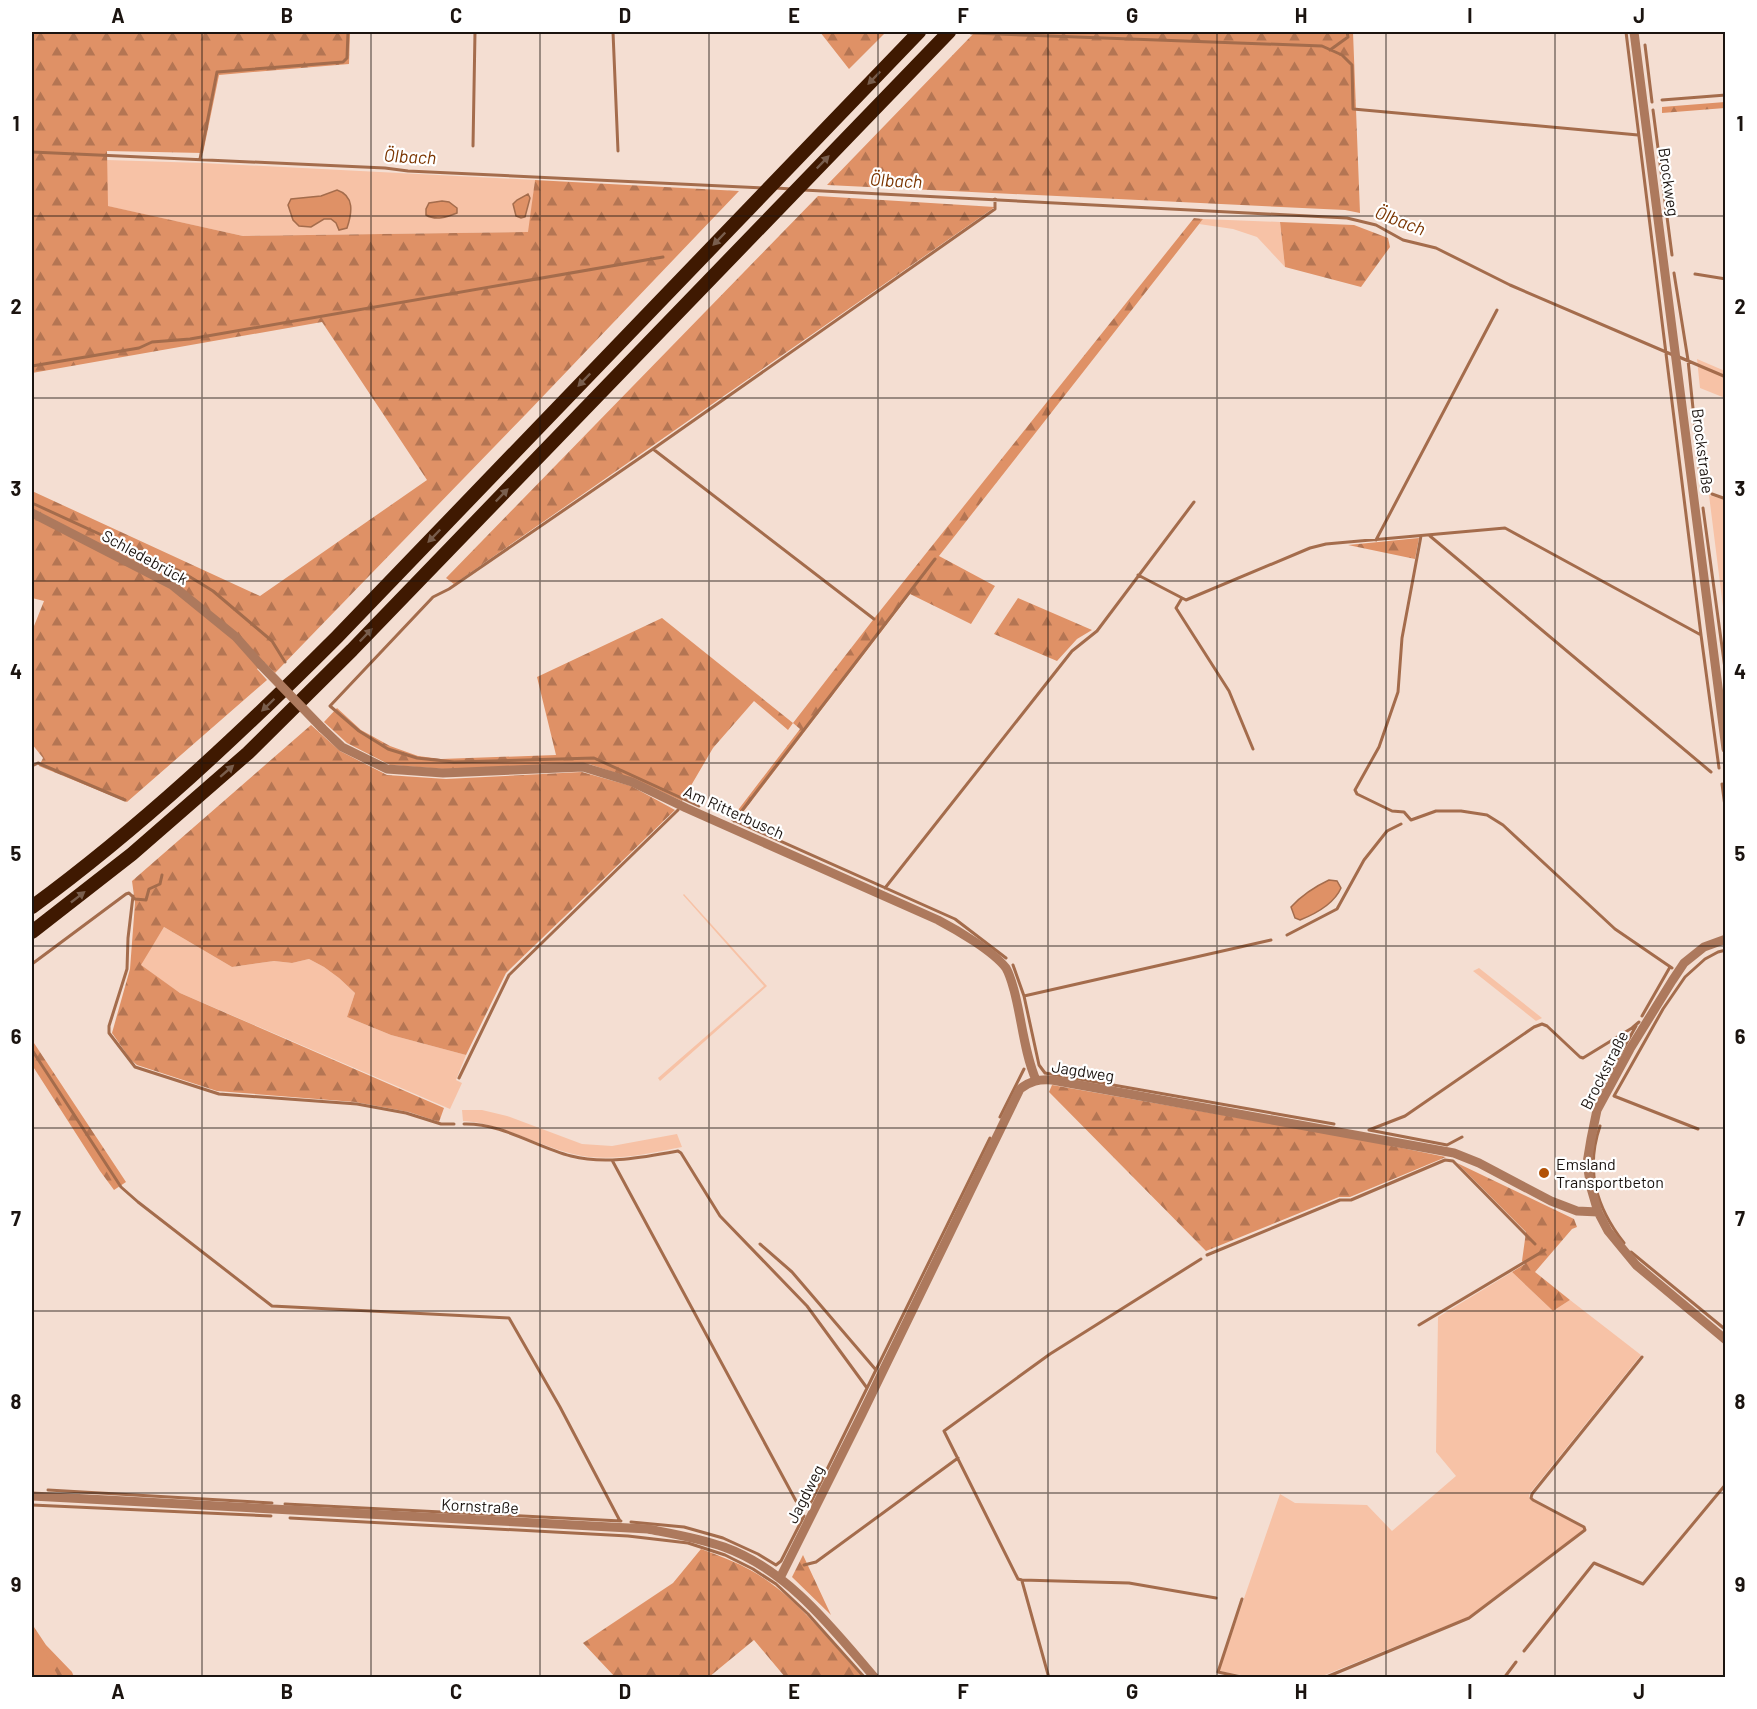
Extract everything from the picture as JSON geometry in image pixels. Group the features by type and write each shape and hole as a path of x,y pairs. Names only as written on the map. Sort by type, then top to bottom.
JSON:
{"highway":[{"path":"32,907 176,790 280,694 919,32"},
{"path":"32,932 132,854 248,753 352,650 949,32"}],"street":[{"name":"Brockweg","path":"1634,32 1674,336"},
{"name":"Brockstraße","path":"1674,336 1725,749"},
{"name":"Schledebrück","path":"32,513 172,585 236,637 322,728"},
{"name":"Am Ritterbusch","path":"322,728 342,747 387,769 443,773 584,767 632,782 938,920 963,934 1005,968 1010,976 1031,1068 1036,1080"},
{"name":"Brockstraße","path":"1725,939 1704,947 1684,963 1630,1049 1597,1110 1587,1163 1598,1212 1608,1231 1636,1265 1725,1340"},
{"name":"Jagdweg","path":"780,1578 1020,1089 1026,1084 1036,1080 1052,1080 1454,1153 1479,1163 1551,1201 1577,1211 1598,1212"},
{"name":"Kornstraße","path":"32,1496 648,1529 689,1536 726,1548 755,1562 780,1578 813,1608 875,1677"}],"shaded area":[{"path":"107,160 535,180 529,232 243,236 107,206"},
{"path":"1203,219 1280,222 1285,267 1257,237 1233,229 1199,224"},
{"path":"1697,359 1725,371 1725,398 1700,388"},
{"path":"1709,495 1725,500 1725,623"},
{"path":"684,894 767,986 660,1081 658,1078 764,986"},
{"path":"164,927 232,967 274,961 292,963 309,959 339,978 355,993 347,1017 391,1035 466,1055 456,1080 462,1083 450,1109 180,993 140,965"},
{"path":"1479,968 1542,1018 1536,1021 1473,971"},
{"path":"462,1110 482,1110 507,1116 582,1144 612,1146 677,1134 682,1147 614,1158 586,1157 559,1150 505,1130 463,1121"},
{"path":"1512,1272 1553,1311 1570,1300 1641,1355 1530,1493 1529,1497 1532,1501 1583,1530 1468,1617 1320,1677 1252,1677 1219,1671 1280,1494 1295,1503 1367,1505 1392,1531 1456,1476 1436,1452 1438,1317"}],"green space":[{"path":"32,32 350,32 349,64 219,75 203,153 107,151 108,206 243,236 528,232 535,180 739,191 275,673 264,662 257,669 267,680 127,802 39,766 43,758 32,744 32,631 44,601 32,598 32,491 260,596 427,480 322,322 32,373"},
{"path":"820,32 886,32 849,69"},
{"path":"975,32 1353,32 1360,213 1345,210 827,185"},
{"path":"1725,102 1725,108 1662,113 1662,107"},
{"path":"818,196 995,207 454,584 446,578"},
{"path":"1194,218 1203,219 939,556 995,586 971,624 910,594 740,816 735,814 800,729 793,723"},
{"path":"1280,222 1354,225 1388,238 1390,247 1361,287 1285,267"},
{"path":"1419,538 1415,559 1348,545"},
{"path":"1018,598 1092,630 1077,639 1057,661 994,634"},
{"path":"662,618 793,723 788,730 754,701 713,748 682,801 634,779 589,764 444,769 390,765 347,743 324,722 337,708 361,730 390,746 418,756 441,759 556,755 537,677"},
{"path":"311,725 340,751 387,775 446,779 582,772 631,786 675,810 506,973 466,1055 391,1035 347,1017 355,993 339,978 309,959 292,963 274,961 232,967 164,927 141,965 180,993 444,1108 439,1122 409,1112 355,1102 217,1091 137,1065 112,1033 130,969 135,903 132,881"},
{"path":"32,1040 126,1182 114,1190 32,1065"},
{"path":"1052,1085 1348,1137 1446,1157 1350,1197 1339,1197 1206,1251 1049,1092"},
{"path":"1457,1163 1574,1219 1577,1227 1572,1229 1535,1272 1570,1300 1553,1311 1512,1272 1525,1264 1522,1261 1526,1232"},
{"path":"701,1549 746,1568 768,1581 811,1620 863,1677 785,1677 754,1640 709,1677 615,1677 583,1643 673,1583"},
{"path":"803,1555 831,1615 792,1577"},
{"path":"32,1624 46,1645 74,1677 32,1677"}],"water":[{"path":"337,190 347,196 351,206 347,228 339,230 331,219 324,219 311,227 299,226 293,220 288,205 291,199 321,196"},
{"path":"528,194 530,198 525,217 516,216 513,204"},
{"path":"449,202 457,208 457,213 438,218 426,215 429,203"},
{"path":"1329,880 1337,881 1341,888 1334,899 1312,915 1300,920 1295,918 1291,907 1308,892"}],"waterway":[{"path":"200,159 217,72 343,62 347,58 348,32"},
{"path":"473,146 475,32"},
{"path":"613,32 618,151"},
{"path":"1330,50 1348,37 1347,32"},
{"path":"1626,32 1719,768"},
{"path":"971,33 1322,46 1342,55 1352,65 1353,109 1638,135"},
{"path":"1645,45 1652,102"},
{"path":"1662,100 1726,95"},
{"path":"1653,110 1672,255"},
{"name":"Ölbach","path":"32,152 764,188"},
{"name":"Ölbach","path":"776,188 791,189"},
{"name":"Ölbach","path":"803,190 1347,218 1376,225 1403,240 1436,248 1510,285 1673,355"},
{"path":"699,806 594,758 454,762 417,758 388,749 359,731 330,706 433,597 449,589 653,449 995,209 995,199"},
{"path":"32,366 139,348 152,342 190,339 663,257"},
{"path":"1674,273 1688,360 1700,476"},
{"path":"1695,274 1726,279"},
{"path":"1376,540 1497,310"},
{"name":"Ölbach","path":"1679,357 1726,377"},
{"path":"653,449 874,619"},
{"path":"1712,494 1726,499"},
{"path":"885,888 1072,651 1097,631 1194,502"},
{"path":"32,503 182,572 213,591 272,641 285,662"},
{"path":"1703,508 1726,676"},
{"path":"1138,575 1186,600 1310,548 1326,544 1505,528 1701,635"},
{"path":"1411,820 1404,812 1392,811 1357,794 1355,790 1379,747 1398,692 1402,638 1421,536"},
{"path":"1430,536 1711,772"},
{"path":"734,821 935,559"},
{"path":"1182,598 1176,608 1229,691 1253,749"},
{"path":"32,766 38,763 125,800"},
{"path":"1722,784 1726,814"},
{"path":"459,1078 509,975 678,810"},
{"path":"1411,820 1436,811 1461,811 1487,815 1503,825 1615,929 1672,968"},
{"path":"733,820 955,919 1006,958"},
{"path":"1287,935 1337,909 1364,860 1387,831 1401,824"},
{"path":"32,964 126,894 129,893 135,899 146,900 149,889 160,884 162,875"},
{"path":"133,896 127,969 109,1026 109,1033 135,1067 219,1094 357,1104 406,1113 441,1124 454,1124"},
{"path":"1024,996 1271,940"},
{"path":"1698,1129 1614,1096 1663,1009 1685,977 1705,959 1726,950"},
{"path":"1013,965 1024,996 1039,1065 1045,1073 1334,1124"},
{"path":"1642,1016 1670,967"},
{"path":"1369,1130 1405,1116 1534,1027 1542,1024 1547,1026 1583,1058 1639,1022"},
{"path":"1600,1091 1636,1026"},
{"path":"32,1050 121,1187 272,1306 509,1318 560,1407 620,1521"},
{"path":"1000,1117 1024,1069"},
{"path":"464,1124 492,1127 558,1152 584,1159 624,1159 678,1151 720,1216 807,1306 867,1388"},
{"path":"1600,1126 1593,1158 1596,1188 1606,1216 1624,1243"},
{"path":"1369,1130 1447,1145 1462,1137"},
{"path":"811,1502 990,1138"},
{"path":"612,1160 796,1501"},
{"path":"1207,1255 1340,1200 1351,1200 1445,1160 1453,1161 1535,1244"},
{"path":"760,1244 792,1272 876,1370"},
{"path":"1419,1325 1545,1250"},
{"path":"1631,1252 1726,1330"},
{"path":"1201,1259 1050,1354 944,1431 1018,1579 1129,1583 1216,1598"},
{"path":"1324,1678 1469,1618 1585,1530 1584,1527 1533,1500 1532,1494 1642,1357"},
{"path":"804,1565 816,1562 958,1458"},
{"path":"1524,1651 1594,1563 1643,1584 1726,1484"},
{"path":"48,1490 272,1503"},
{"path":"285,1504 621,1521"},
{"path":"32,1505 271,1516"},
{"path":"631,1522 684,1527 723,1538 776,1565 781,1561 804,1516"},
{"path":"290,1518 628,1536 688,1543 725,1555 776,1584 808,1614 865,1678"},
{"path":"1022,1581 1049,1678"},
{"path":"1242,1599 1218,1672 1246,1678"},
{"path":"32,1651 37,1655 50,1678"},
{"path":"1504,1678 1516,1662"}],"place":[{"name":"Emsland Transportbeton","path":"1544,1173"}]}
